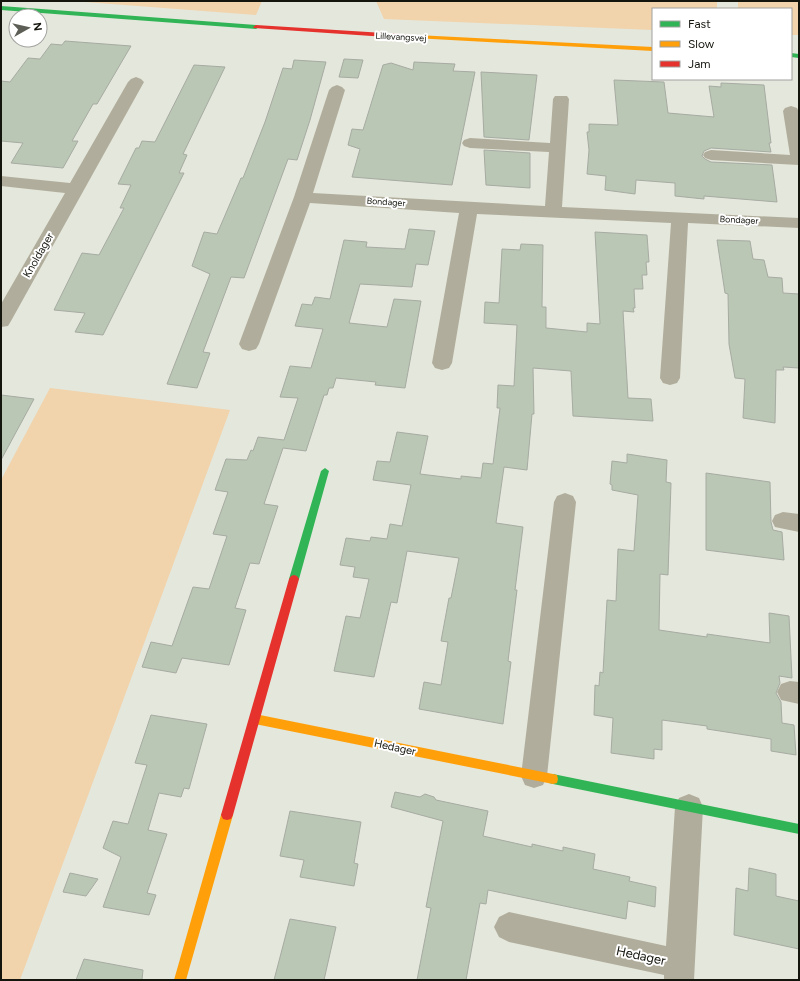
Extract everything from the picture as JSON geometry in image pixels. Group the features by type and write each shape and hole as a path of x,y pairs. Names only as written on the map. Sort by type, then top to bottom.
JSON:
{"street":[{"name":"Lillevangsvej","path":"1,8 149,21 356,34 652,49"},
{"name":"Lillevangsvej","path":"48,20 149,21"},
{"name":"Knoldager","path":"1,321 136,82"},
{"path":"249,344 303,197 337,90"},
{"path":"553,210 561,100"},
{"path":"711,155 799,159 791,111"},
{"path":"470,143 558,148"},
{"path":"1,181 76,189"},
{"name":"Bondager","path":"303,197 469,208 553,210 799,223"},
{"path":"442,363 469,208"},
{"path":"670,378 680,217"},
{"path":"180,980 325,471"},
{"path":"534,776 565,502"},
{"name":"Hedager","path":"255,719 799,829"},
{"name":"Hedager","path":"508,927 680,972 689,807"}],"shaded area":[{"path":"72,1 262,1 256,15"},
{"path":"376,1 717,1 717,8 652,8 652,30 384,19"},
{"path":"738,1 799,1 799,35 792,35 792,8 738,8"},
{"path":"50,388 230,410 20,980 1,980 1,480"}],"building":[{"path":"65,41 131,46 97,104 93,104 72,141 78,141 63,168 11,163 23,143 1,141 1,81 10,82 28,58 40,59 51,44 62,45"},
{"path":"344,59 363,60 358,78 339,77"},
{"path":"294,60 326,62 297,160 288,159 244,278 231,277 203,352 210,353 197,388 167,384 210,274 192,266 204,232 217,234 241,178 243,178 265,122 283,68 292,69"},
{"path":"414,62 455,64 453,71 475,72 452,185 352,177 360,149 348,145 352,129 363,130 383,65 391,63 413,70"},
{"path":"194,65 225,67 183,154 187,155 179,173 184,173 103,335 75,332 85,313 54,310 82,253 99,255 124,208 120,208 131,185 118,184 136,148 139,148 142,141 155,142"},
{"path":"481,72 537,75 529,140 484,137"},
{"path":"614,80 664,82 668,113 714,117 709,86 721,87 721,83 764,85 771,152 711,148 704,151 702,156 711,162 772,165 777,202 704,196 704,199 675,196 675,183 636,180 635,194 605,190 606,176 587,174 589,150 587,132 589,132 589,124 618,125"},
{"path":"484,150 530,153 530,188 486,185"},
{"path":"409,229 435,231 428,265 416,264 412,287 360,284 349,323 387,327 394,299 421,301 405,388 375,385 376,382 336,378 333,388 329,388 327,395 324,395 306,451 283,448 264,504 278,506 259,564 250,563 235,608 246,610 229,665 182,658 176,673 142,667 151,642 172,646 193,587 209,589 227,536 213,534 228,492 215,490 226,459 247,460 251,450 253,451 258,437 284,440 298,398 280,397 290,366 311,368 323,329 295,326 302,304 312,305 315,297 330,299 344,240 367,242 366,247 405,249"},
{"path":"595,232 647,235 649,262 646,262 647,275 642,275 643,289 634,289 634,312 623,311 628,398 651,399 653,421 573,416 571,371 533,368 534,414 532,414 527,470 504,467 496,523 523,527 508,661 511,662 503,724 419,709 424,682 441,685 448,642 441,641 449,598 451,598 459,558 407,551 397,603 391,602 374,677 334,671 346,616 360,618 369,579 353,577 355,567 340,565 346,538 370,541 371,537 387,539 390,524 402,526 411,485 373,480 377,461 390,462 397,432 428,436 420,474 461,479 461,476 481,478 483,463 493,464 500,408 497,408 498,385 514,386 517,325 484,323 485,302 499,303 502,249 520,250 521,244 543,245 542,307 546,307 546,328 587,332 587,323 600,324"},
{"path":"717,240 750,241 753,259 764,260 768,277 782,278 783,293 799,294 799,368 783,367 784,370 776,370 775,423 743,418 745,379 735,378 729,344 728,294 725,293"},
{"path":"1,395 34,399 1,460"},
{"path":"627,454 667,460 666,482 671,483 668,575 660,574 659,630 707,637 707,634 770,643 769,613 789,616 792,678 779,676 780,683 776,693 781,702 782,723 794,725 796,755 771,751 771,739 707,729 707,726 662,720 662,750 654,749 654,759 611,753 613,718 594,715 595,685 599,686 600,672 603,673 607,600 616,601 618,549 634,551 638,495 612,490 612,485 610,484 612,461 627,463"},
{"path":"706,473 770,482 771,522 773,530 782,532 784,560 706,550"},
{"path":"151,715 207,724 189,789 184,788 181,797 159,793 148,830 167,834 147,893 156,895 149,915 103,907 121,857 103,848 113,821 128,824 147,765 135,763"},
{"path":"395,792 420,797 425,794 434,797 436,800 488,811 483,836 532,847 532,844 563,851 563,847 595,854 593,869 630,877 629,881 656,887 655,907 628,901 626,919 488,890 486,904 480,903 466,980 417,980 431,908 426,907 443,821 391,807"},
{"path":"290,811 361,822 354,863 358,864 354,886 300,877 304,860 280,856"},
{"path":"749,868 776,874 776,896 799,901 799,949 734,935 736,888 748,891"},
{"path":"70,873 98,879 86,896 63,892"},
{"path":"290,919 336,927 324,980 274,980"},
{"path":"84,959 143,970 142,980 76,980"}],"traffic: fast":[{"path":"1,8 256,27"},
{"path":"792,55 799,56"},
{"path":"294,579 325,471"},
{"path":"553,779 799,829"}],"traffic: slow":[{"path":"416,37 652,49"},
{"path":"255,719 553,779"},
{"path":"180,980 227,815"}],"traffic: jam":[{"path":"256,27 416,37"},
{"path":"227,815 294,579"}]}
